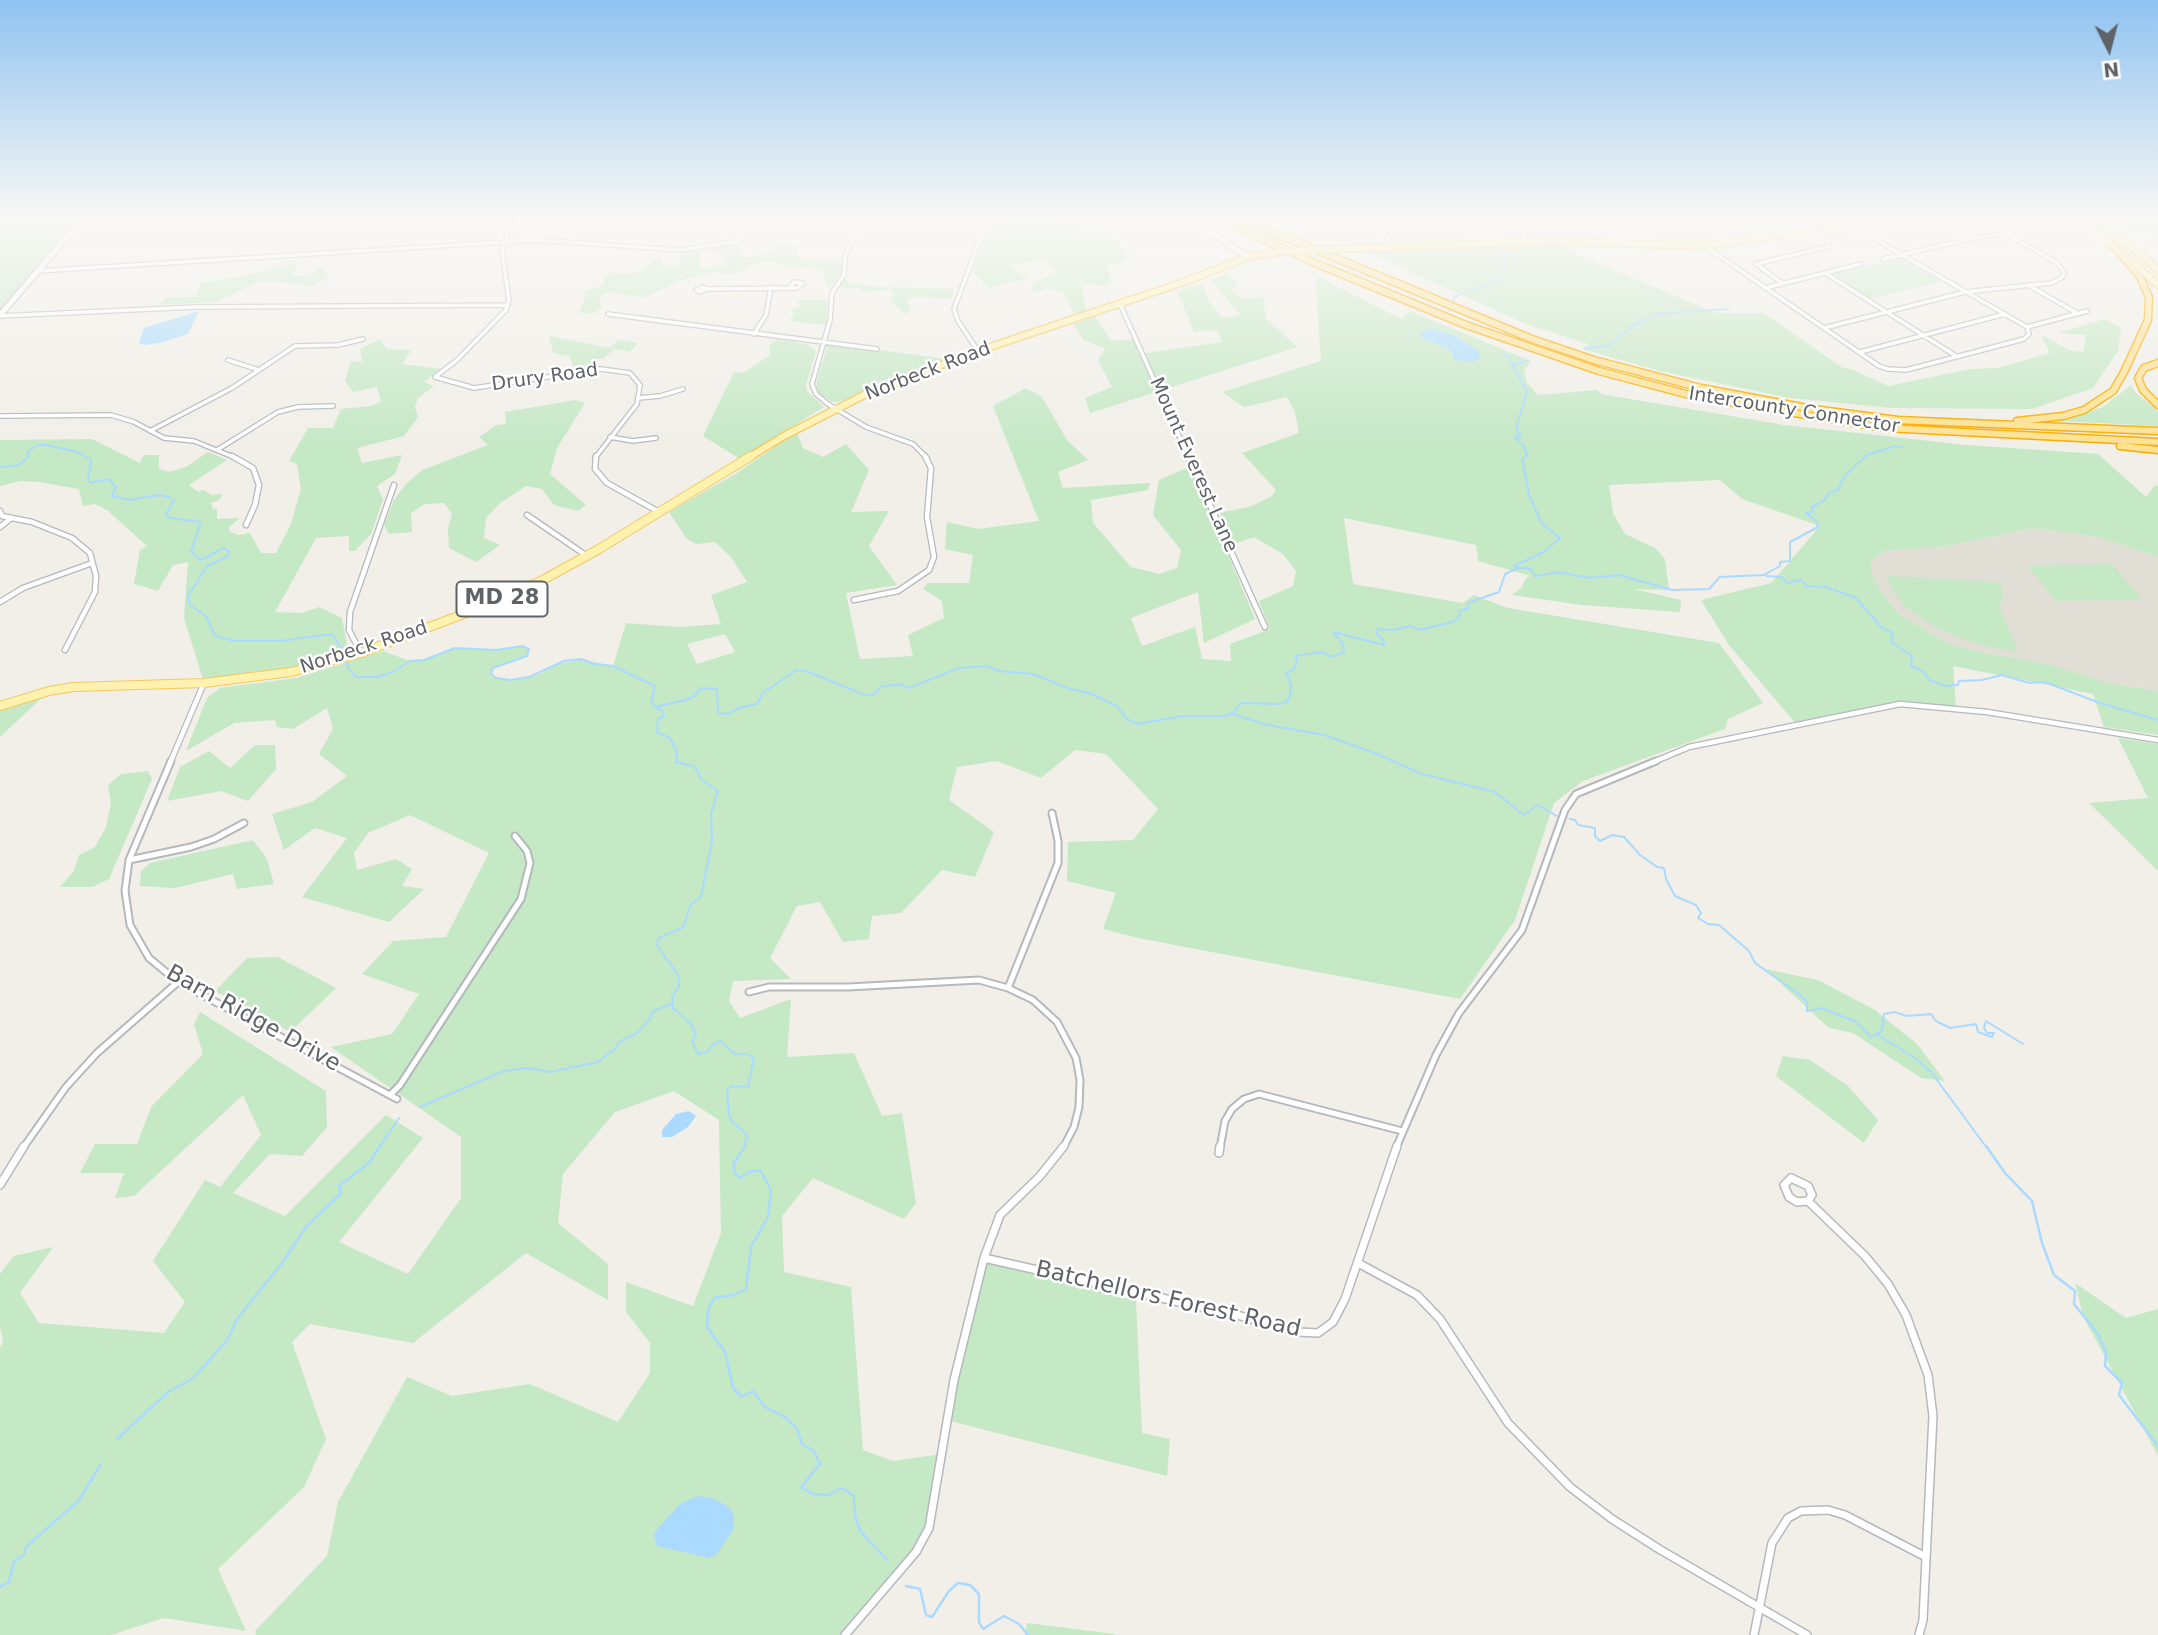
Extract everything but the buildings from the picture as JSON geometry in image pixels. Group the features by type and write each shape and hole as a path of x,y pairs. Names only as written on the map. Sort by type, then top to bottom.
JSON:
{"highway":[{"name":"Intercounty Connector","path":"1385,292 1466,326 1599,371 1697,397 1885,428 2158,446"},
{"name":"Intercounty Connector","path":"1419,292 1532,339 1594,360 1732,395 1813,409 1920,421 2158,431"},
{"path":"1920,421 2012,422 2063,416 2084,410 2112,391 2148,320 2148,292"},
{"path":"2148,320 2157,314"},
{"path":"2158,363 2144,368 2138,378 2143,390 2158,405"},
{"path":"1697,397 1711,403 1764,414 1872,430 1972,439 2158,446"}],"main road":[{"path":"0,316 20,292"},
{"name":"Norbeck Road","path":"0,706 49,691 74,687 204,683 291,672 361,653 512,595 587,556 784,436 836,409 905,378 978,351 1152,292"}],"street":[{"path":"0,316 196,307 508,305 507,292"},
{"path":"754,334 765,315 770,292"},
{"path":"832,292 830,320 812,384 816,394 866,427 913,444 927,458 931,468 927,517 934,557 929,570 905,588 854,600"},
{"path":"960,292 954,309 958,321 978,351"},
{"path":"1771,292 1880,366 1900,371 2024,339 2029,334 2027,327 1966,292"},
{"path":"1855,292 1956,356"},
{"path":"1824,328 1964,292"},
{"path":"2041,292 2078,314"},
{"name":"Mount Everest Lane","path":"1120,304 1265,627"},
{"name":"Drury Road","path":"508,305 457,360 435,377 474,388 614,369 636,377 640,384 639,398"},
{"path":"2027,327 2087,311"},
{"path":"608,314 877,349"},
{"path":"1860,352 2005,314"},
{"path":"150,431 215,398 295,346 338,345 363,339"},
{"path":"228,360 259,370"},
{"path":"660,512 599,476 595,469 595,458 633,412 639,398 660,396 683,389"},
{"path":"217,450 278,412 298,407 333,406"},
{"path":"0,416 103,414 123,418 164,438 194,441 217,450 246,463 258,476 259,493 246,525"},
{"path":"610,437 633,441 656,438"},
{"path":"361,653 349,630 350,612 394,485"},
{"path":"0,511 2,516 32,522 72,538 90,553 96,576 95,593 65,650"},
{"path":"527,515 587,556"},
{"path":"0,527 10,519"},
{"path":"0,601 23,588 92,563"},
{"name":"Barn Ridge Drive","path":"204,683 129,860 125,891 130,925 149,958 178,982 397,1099"},
{"name":"Batchellors Forest Road","path":"984,1258 1229,1313 1298,1332 1318,1333 1333,1322 1345,1300 1402,1131 1436,1055 1459,1013 1522,930 1565,810 1576,794 1689,747 1900,705 1987,712 2158,740"},
{"path":"1008,988 1058,863 1058,841 1052,813"},
{"path":"129,860 191,847 214,839 244,823"},
{"path":"390,1096 400,1085 521,899 530,863 527,851 515,836"},
{"path":"749,992 769,987 848,987 947,980 979,981 1008,988 1043,1008 1067,1038 1076,1059 1080,1080 1079,1107 1074,1127 1063,1148 1040,1176 1000,1215 984,1258 954,1380 929,1528 916,1552 845,1635"},
{"path":"0,1185 38,1123 66,1087 97,1053 178,982"},
{"path":"1219,1153 1224,1121 1232,1109 1244,1099 1259,1094 1402,1131"},
{"path":"1808,1201 1865,1256 1888,1284 1906,1315 1928,1375 1933,1416 1924,1556 1923,1620 1919,1635"},
{"path":"1358,1263 1417,1295 1440,1319 1508,1423 1570,1487 1612,1519 1807,1635"},
{"path":"1754,1635 1772,1543 1788,1518 1801,1511 1828,1510 1845,1515 1924,1556"}],"shaded area":[{"path":"2034,528 2098,537 2158,557 2158,691 2113,684 2048,664 1948,643 1901,616 1881,592 1872,575 1871,562 1883,551 1944,547"}],"green space":[{"path":"0,292 17,292 0,312"},
{"path":"197,292 236,292 215,302 159,305 165,297 195,297"},
{"path":"582,292 609,292 599,297 601,308 595,313 579,313 586,295"},
{"path":"612,292 656,292 644,298"},
{"path":"893,292 954,292 951,299 917,297 907,300 911,309 905,314 891,301 895,294"},
{"path":"1063,292 1083,292 1086,312 1075,316"},
{"path":"1178,292 1205,292 1209,302 1223,318 1240,314 1221,292 1234,292 1244,299 1263,297 1266,319 1298,347 1090,413 1085,398 1112,387 1098,360 1105,349 1084,340 1073,324 1095,316 1111,341 1133,339 1139,354 1222,342 1217,330 1194,332"},
{"path":"1316,292 1349,292 1402,319 1410,311 1531,361 1524,371 1527,383 1538,395 1597,390 1601,394 1784,425 1966,445 2098,454 2146,497 2155,485 2158,486 2158,557 2098,537 2034,528 1943,547 1883,551 1871,562 1872,575 1881,592 1901,616 1948,643 2048,664 2113,684 2158,691 2158,735 2104,727 2093,694 1953,666 1956,709 1900,704 1797,725 1729,645 1701,600 1771,583 1820,526 1742,499 1720,480 1609,485 1613,513 1625,534 1655,548 1665,559 1669,590 1633,589 1681,600 1680,612 1582,605 1512,595 1521,588 1526,578 1531,576 1478,561 1476,545 1344,518 1353,584 1463,603 1474,595 1508,608 1719,643 1763,703 1728,719 1725,729 1583,781 1554,803 1515,920 1460,999 1103,929 1116,893 1067,881 1068,842 1133,840 1158,809 1106,754 1075,750 1041,778 997,761 957,767 949,800 994,832 975,877 942,870 901,913 872,916 869,939 843,942 820,902 797,906 770,958 791,979 733,981 729,1001 740,1018 791,999 787,1057 854,1053 882,1116 902,1113 916,1203 904,1219 813,1178 782,1216 784,1272 851,1287 863,1450 893,1461 942,1454 934,1509 916,1552 845,1635 256,1635 255,1631 327,1556 338,1502 407,1377 452,1396 530,1384 618,1422 650,1373 650,1343 626,1312 626,1282 693,1306 721,1233 719,1120 674,1091 615,1112 563,1174 558,1223 608,1264 608,1300 526,1253 413,1343 310,1324 292,1342 326,1439 304,1487 218,1569 246,1631 164,1618 111,1635 0,1635 0,1348 3,1342 0,1327 0,1274 14,1256 53,1247 20,1293 39,1323 164,1333 185,1302 153,1261 205,1180 220,1187 261,1135 243,1095 134,1196 115,1198 124,1173 80,1173 95,1144 137,1144 151,1107 203,1054 194,1024 200,1012 326,1091 327,1127 302,1156 270,1154 233,1193 285,1216 386,1115 423,1138 339,1242 408,1274 461,1198 461,1137 331,1047 392,1034 419,994 362,974 393,941 446,937 489,853 410,815 368,833 354,853 357,870 396,859 412,869 402,886 424,889 389,922 302,897 347,838 315,828 284,850 272,814 312,802 347,776 319,754 333,729 327,708 293,729 277,727 275,720 234,723 186,751 207,698 220,688 296,678 383,651 410,661 424,660 455,648 496,650 522,646 529,649 527,656 493,668 491,674 496,678 510,680 541,674 551,666 581,659 613,666 626,623 678,627 721,624 711,595 747,582 731,557 715,542 696,544 687,539 669,512 737,473 797,432 803,448 823,457 846,444 869,470 851,512 889,511 869,546 897,585 846,593 860,659 913,656 908,635 944,618 942,601 923,589 928,583 969,583 973,555 945,549 947,522 978,529 1039,521 993,406 1026,388 1042,397 1067,440 1088,460 1058,472 1063,488 1150,483 1148,490 1091,500 1093,523 1131,567 1159,574 1177,568 1181,550 1153,515 1159,480 1191,466 1255,619 1204,643 1198,592 1131,618 1142,646 1195,627 1202,659 1231,661 1230,644 1270,629 1259,601 1293,586 1296,571 1283,554 1254,537 1234,544 1220,513 1252,506 1272,496 1276,490 1242,453 1299,433 1295,412 1287,397 1244,407 1222,392 1321,361","holes":["725,634 735,652 697,664 687,644"]},
{"path":"1456,292 1667,292 1717,313 1764,313 1843,368 1888,386 1970,369 1997,368 2050,353 2041,335 2070,350 2083,352 2086,335 2058,333 2105,319 2121,328 2118,351 2093,388 2032,409 1892,408 1790,398 1660,371 1582,349 1588,344 1526,324"},
{"path":"1860,292 1896,292 1870,299"},
{"path":"797,300 827,300 826,325 789,321 794,314 790,310 801,307"},
{"path":"549,336 610,348 618,340 638,343 630,352 615,349 604,358 593,360 596,367 575,371 569,356 553,353"},
{"path":"380,339 387,349 411,350 403,364 441,369 424,382 434,386 418,398 415,407 418,417 404,436 357,448 362,463 402,455 395,474 377,486 383,500 371,534 355,551 349,551 349,536 316,538 275,612 303,613 319,607 342,618 348,650 328,664 204,683 184,618 188,562 173,565 158,591 134,584 140,550 147,546 108,511 95,504 83,506 79,489 20,481 0,486 0,440 92,439 140,463 144,455 159,455 159,469 169,472 186,467 208,452 227,460 189,485 198,492 203,490 212,495 223,494 219,500 211,503 213,509 217,509 217,519 240,518 229,527 230,532 238,535 250,533 261,553 276,553 291,524 301,489 297,464 289,461 308,428 333,428 341,409 371,406 381,402 377,387 353,392 345,380 351,361 362,362 360,349"},
{"path":"777,339 810,345 816,351 806,385 807,391 824,407 740,459 703,436 734,372 743,373 770,355 770,345"},
{"path":"828,343 947,359 839,402 832,402 818,392 816,384"},
{"path":"2131,385 2136,393 2158,411 2158,426 2058,421 2103,407"},
{"path":"575,400 585,403 557,448 550,474 586,505 578,511 554,505 542,489 526,486 499,504 486,518 484,538 500,545 476,562 449,548 448,528 452,514 444,503 425,504 411,513 412,532 389,534 384,525 394,500 405,485 422,470 488,445 479,437 497,425 506,424 505,412"},
{"path":"2112,564 2142,599 2056,601 2028,566"},
{"path":"1887,576 1996,582 2001,585 2004,599 1998,603 2018,652 1980,645 1938,629 1904,606"},
{"path":"49,691 0,737 0,707"},
{"path":"2118,738 2158,744 2158,871 2089,803 2148,798"},
{"path":"255,745 275,745 276,769 248,801 221,791 167,801 180,767 209,751 230,768"},
{"path":"148,771 152,779 109,879 92,887 60,887 74,871 79,855 95,847 106,827 111,803 108,785 121,774"},
{"path":"253,840 267,859 274,884 237,889 233,874 175,888 140,886 141,871 150,863"},
{"path":"278,957 336,988 290,1032 215,991 247,958"},
{"path":"1765,969 1818,980 1875,1010 1917,1044 1945,1081 1921,1078 1853,1033 1829,1028"},
{"path":"1783,1056 1810,1060 1848,1086 1878,1120 1864,1143 1776,1076"},
{"path":"984,1258 1136,1301 1142,1433 1170,1439 1167,1476 946,1420 963,1324"},
{"path":"2075,1283 2126,1318 2158,1309 2158,1456 2083,1316"},
{"path":"1027,1623 1114,1634 1116,1635 1025,1635"}],"water":[{"path":"199,311 188,334 160,343 139,343 144,328"},
{"path":"1432,328 1453,335 1478,350 1481,357 1474,362 1455,360 1449,349 1419,337 1422,332"},
{"path":"689,1111 696,1116 688,1127 672,1137 662,1137 662,1130 676,1114"},
{"path":"698,1496 715,1499 730,1508 734,1516 733,1530 716,1555 709,1558 657,1546 654,1535 657,1529 680,1504"}],"waterway":[{"path":"1453,302 1454,297 1466,292"},
{"path":"1585,349 1610,345 1633,326 1657,314 1729,309"},
{"path":"1503,354 1509,357 1514,367"},
{"path":"1514,367 1515,364 1527,361"},
{"path":"1514,367 1527,392 1516,428 1521,435 1515,437 1524,446 1527,455 1522,459 1529,495 1542,524 1560,538 1544,552 1514,566 1518,568"},
{"path":"0,467 19,465 29,456 27,452 38,445 46,445 78,452 91,460 88,480 91,483 109,479 116,487 112,496 129,500 160,495 169,497 174,501 166,514 169,518 201,522 191,551 201,560 223,548 229,551 228,556 207,566 188,596 190,605 206,616 215,636 234,641 280,641 332,634 345,654"},
{"path":"1518,568 1529,568 1536,576 1559,572 1589,578 1619,575 1672,590 1709,589 1720,577 1764,575 1780,566 1780,562 1790,561 1790,542 1818,527 1817,522 1806,513 1813,512 1812,507 1825,500 1830,492 1838,490 1844,477 1858,463 1867,455 1895,446 1903,447"},
{"path":"346,660 348,668 356,677 377,677 393,672 410,661 424,660 455,648 496,650 522,646 529,649 527,656 493,668 491,674 496,678 510,680 529,677 564,661 581,659 594,664 613,666 655,686 651,701 655,707 686,700 696,695 700,688 717,689 718,713 727,714 741,707 757,704 763,693 796,670 806,671 865,695 875,694 880,687 899,684 909,688 959,668 987,666 999,671 1033,674 1070,689 1089,693 1117,706 1127,719 1137,724 1183,716 1225,716 1234,712 1241,703 1287,702 1291,684 1286,673 1294,669 1297,661 1295,656 1322,652 1331,657 1344,652 1343,644 1333,632 1384,645 1384,641 1376,633 1378,629 1393,630 1411,626 1418,630 1453,622 1458,619 1460,611 1468,608 1470,602 1499,592 1505,574 1518,568"},
{"path":"1766,576 1782,577 1787,583 1800,580 1807,586 1826,587 1856,598 1882,628 1893,633 1891,642 1912,656 1911,666 1924,672 1929,680 1946,686 1958,685 1959,681 1982,680 2002,675 2029,683 2045,682 2097,702 2158,720"},
{"path":"657,708 662,710 664,716 658,719 657,732 670,738 677,752 676,762 694,766 702,780 718,791 711,814 712,841 701,897 691,904 683,927 659,938 657,945 678,975 679,986 672,997 673,1008 691,1024 696,1035 692,1042 698,1054 707,1052 712,1045 720,1041 735,1054 747,1054 754,1058 748,1087 732,1086 727,1090 729,1115 733,1123 747,1134 744,1147"},
{"path":"1232,714 1268,725 1324,735 1375,753 1422,774 1495,792 1524,815 1538,805 1557,816"},
{"path":"1570,819 1575,820 1578,825 1595,828 1595,836 1600,841 1612,835 1624,837 1640,855 1657,867 1664,868 1666,879 1675,896 1696,905 1701,913 1698,918 1708,924 1719,925 1749,951 1755,963 1800,995 1807,1002 1807,1011 1822,1008 1856,1022 1871,1037 1882,1031 1884,1014 1894,1012 1907,1016 1931,1014 1936,1021 1950,1028 1976,1024 1978,1032 1992,1037 1994,1033 1987,1033 1984,1028 1986,1021 2023,1044"},
{"path":"420,1107 504,1071 528,1068 550,1072 598,1062 615,1049 619,1042 637,1033 650,1019 652,1012 671,1004"},
{"path":"1878,1035 1915,1058 1931,1072 1987,1148"},
{"path":"379,1148 399,1118"},
{"path":"117,1439 168,1392 192,1379 207,1363 228,1339 237,1319 282,1263 306,1227 341,1193 339,1186 369,1163 380,1146"},
{"path":"1986,1146 2005,1173 2032,1201 2042,1243 2054,1275 2075,1291 2074,1304 2098,1334 2106,1353 2105,1366 2122,1383 2119,1395 2158,1446"},
{"path":"744,1147 734,1163 734,1172 740,1178 749,1172 760,1170 771,1190 768,1217 751,1247 746,1289 734,1295 714,1298 708,1310 707,1327 725,1352 733,1388 742,1397 753,1391 765,1407 785,1417 797,1429 802,1444 814,1451 820,1464 801,1487 813,1494 828,1495 842,1488 854,1496 855,1516 860,1531 887,1560"},
{"path":"0,1587 9,1582 14,1561 24,1555 26,1547 79,1500 101,1464"},
{"path":"906,1586 920,1589 926,1615 932,1617 949,1591 958,1583 970,1585 979,1594 979,1622 983,1629 1004,1616 1019,1624 1028,1635"}]}
